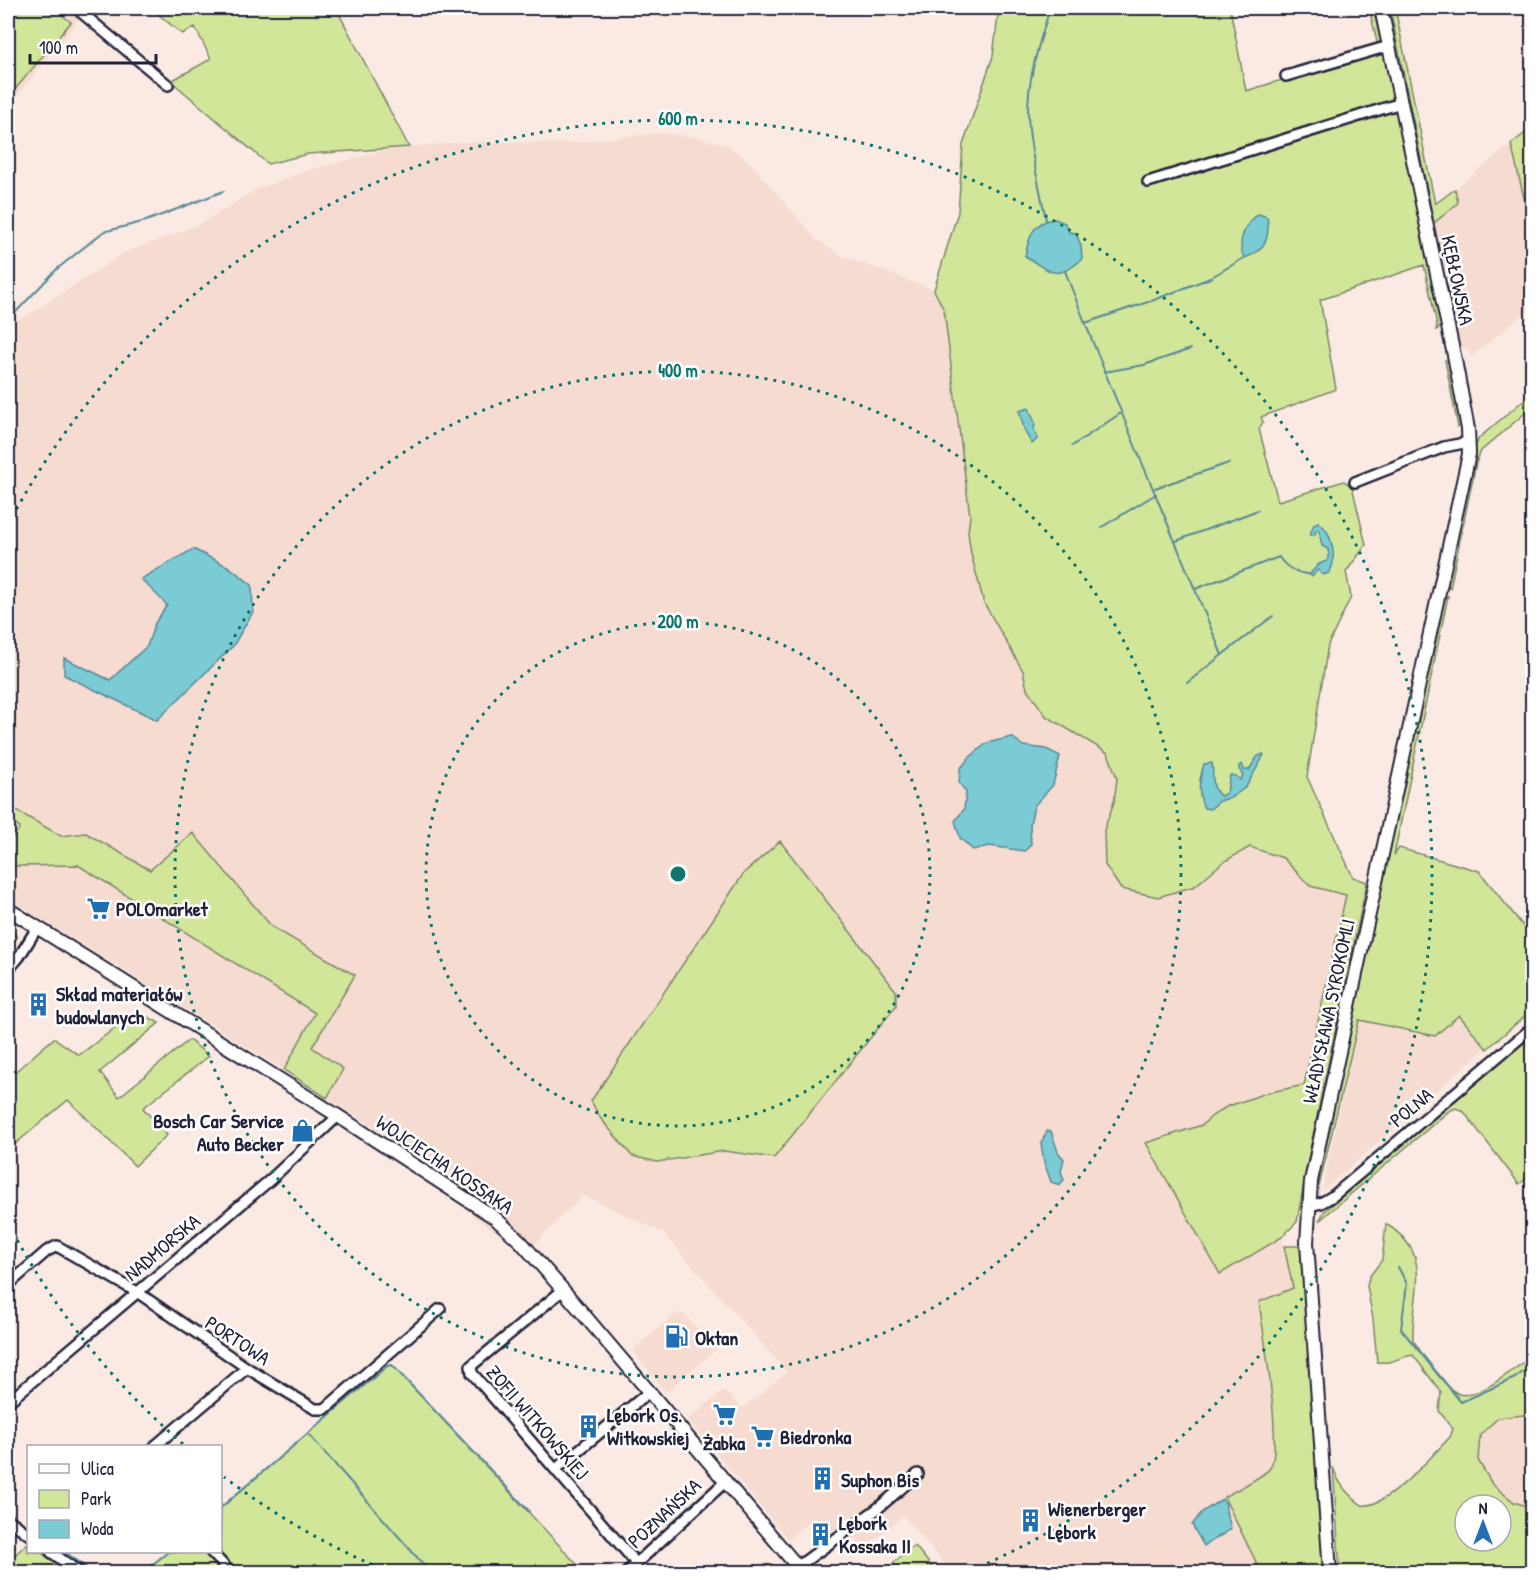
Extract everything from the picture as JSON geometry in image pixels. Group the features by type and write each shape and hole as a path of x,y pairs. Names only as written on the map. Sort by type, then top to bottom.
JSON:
{"street":[{"path":"76,8 168,85"},
{"name":"KĘBŁOWSKA","path":"1381,8 1466,418 1469,442 1467,466"},
{"path":"1286,76 1382,48"},
{"path":"1148,182 1401,103"},
{"path":"1355,482 1444,447 1469,442"},
{"name":"WŁADYSŁAWA SYROKOMLI","path":"1330,1572 1307,1243 1308,1206 1314,1165 1467,466"},
{"name":"WOJCIECHA KOSSAKA","path":"8,909 338,1116 494,1217 521,1242 563,1290 800,1570"},
{"path":"8,970 38,928"},
{"name":"POLNA","path":"1308,1206 1321,1203 1333,1196 1533,1028"},
{"name":"NADMORSKA","path":"8,1402 270,1180 338,1116"},
{"name":"PORTOWA","path":"8,1285 47,1251 57,1246 137,1292 247,1368 315,1409 326,1408 440,1309"},
{"name":"ZOFII WITKOWSKIEJ","path":"563,1290 471,1366 472,1374 636,1563"},
{"path":"156,1445 247,1368"},
{"path":"556,1469 649,1392"},
{"path":"800,1570 918,1474"},
{"name":"POZNAŃSKA","path":"627,1572 726,1481"},
{"path":"8,1518 27,1533"},
{"path":"54,1553 79,1572"},
{"path":"213,1553 230,1572"}],"shaded area":[{"path":"8,8 67,8 80,18 8,107"},
{"path":"660,133 695,137 727,145 750,163 816,239 840,255 934,290 944,310 970,516 968,532 971,554 984,602 1023,671 1027,689 1084,737 1108,753 1117,778 1114,802 1104,830 1194,886 1223,862 1250,847 1283,858 1310,886 1346,895 1304,1085 1266,1093 1226,1107 1202,1125 1219,1274 1282,1237 1293,1288 1273,1403 1275,1459 1269,1470 1224,1498 1261,1572 952,1572 903,1516 863,1549 851,1535 838,1546 814,1517 788,1539 688,1420 724,1390 742,1409 787,1372 663,1233 583,1195 526,1253 472,1215 469,1185 327,1098 343,1069 312,1047 355,975 272,927 193,833 151,870 86,833 61,836 8,806 8,788 12,780 8,777 8,322 27,316 125,252 196,226 259,188 313,169 386,150 460,142 570,143"},
{"path":"1511,144 1532,231 1532,307 1471,357 1467,349 1459,348 1434,223 1458,203 1455,189"},
{"path":"8,865 78,865 316,1013 284,1070 8,898"},
{"path":"1459,1015 1486,1048 1322,1191 1359,1020 1435,1036"},
{"path":"683,1313 696,1328 707,1331 720,1346 666,1392 632,1350 676,1314"},
{"path":"1532,1414 1532,1508 1514,1502 1513,1493 1503,1493 1492,1484 1478,1460 1480,1435 1498,1418"}],"green space":[{"path":"8,8 53,8 71,22 8,98"},
{"path":"151,8 336,8 409,147 308,154 268,164 171,81 211,59 195,27 182,34"},
{"path":"999,8 1230,8 1246,91 1383,49 1443,326 1436,330 1437,325 1424,265 1320,300 1336,389 1261,417 1263,422 1259,429 1278,501 1344,481 1352,486 1366,545 1346,572 1351,597 1328,645 1307,777 1353,877 1367,882 1310,1149 1297,1222 1282,1237 1220,1274 1146,1143 1202,1125 1226,1107 1266,1093 1304,1085 1346,895 1310,886 1283,858 1250,847 1223,862 1195,886 1158,897 1121,889 1105,865 1104,830 1114,802 1117,778 1108,753 1046,716 1027,689 1023,671 984,603 971,554 968,532 970,516 944,310 934,290 958,212 963,145 993,56"},
{"path":"1369,8 1373,8 1381,43 1377,42"},
{"path":"1390,8 1395,8 1435,204 1455,189 1458,203 1434,223"},
{"path":"1532,128 1532,231 1511,144"},
{"path":"1445,360 1451,368 1463,426 1458,427"},
{"path":"1532,393 1532,407 1481,451 1476,463 1450,588 1447,584 1473,452 1479,438"},
{"path":"1448,596 1394,855 1399,848 1479,871 1532,937 1532,1010 1487,1049 1459,1015 1435,1036 1359,1020 1319,1186 1319,1175 1444,599"},
{"path":"8,806 61,836 86,833 150,870 193,833 272,927 355,975 312,1047 343,1069 327,1098 284,1070 315,1013 78,865 8,865 8,843 20,828 8,820"},
{"path":"780,841 896,991 896,1006 774,1158 724,1151 657,1162 632,1156 601,1119 591,1101 744,873"},
{"path":"8,925 17,937 8,955"},
{"path":"138,1011 159,1023 100,1072 119,1097 189,1040 209,1056 143,1108 167,1135 135,1166 68,1100 8,1150 8,1078 54,1038 79,1055"},
{"path":"1532,1035 1532,1175 1519,1184 1464,1112 1456,1108 1449,1111 1319,1221 1324,1212"},
{"path":"1386,1224 1401,1236 1411,1249 1416,1262 1418,1276 1413,1340 1434,1370 1453,1391 1459,1394 1467,1395 1487,1388 1532,1356 1532,1414 1498,1418 1480,1435 1478,1460 1492,1484 1503,1493 1453,1493 1453,1553 1513,1553 1513,1501 1532,1508 1532,1572 1480,1572 1480,1570 1340,1572 1333,1467 1340,1483 1352,1497 1362,1505 1372,1504 1383,1499 1409,1479 1450,1437 1453,1429 1439,1411 1441,1392 1413,1355 1388,1362 1377,1362 1367,1286 1369,1277 1382,1260"},
{"path":"1284,1246 1300,1246 1323,1572 1261,1572 1224,1497 1267,1471 1273,1457 1271,1389 1259,1302 1293,1288"},
{"path":"392,1365 584,1572 143,1572 167,1553 222,1553 222,1507 387,1366"},
{"path":"27,1544 27,1553 41,1553 68,1572 8,1572 8,1561"},
{"path":"915,1546 936,1572 900,1572 893,1563"}],"water":[{"path":"1259,214 1267,217 1267,238 1257,252 1244,258 1241,246 1243,233"},
{"path":"1055,219 1065,223 1069,232 1076,233 1081,246 1082,259 1060,272 1047,270 1025,256 1033,231 1042,223"},
{"path":"1029,408 1038,438 1032,444 1025,432 1019,411"},
{"path":"1318,522 1330,538 1333,560 1329,573 1323,575 1318,570 1312,576 1309,575 1319,564 1327,561 1329,554 1328,549 1322,546 1319,530 1316,530 1315,535 1310,535 1314,524"},
{"path":"193,549 229,567 252,585 253,612 233,646 157,720 64,675 64,658 110,680 147,646 155,623 167,605 141,579"},
{"path":"1012,737 1023,746 1046,749 1060,756 1053,785 1034,806 1030,824 1031,844 1025,851 989,846 973,850 960,838 955,821 964,809 966,792 959,783 960,769 987,743"},
{"path":"1263,754 1246,787 1210,809 1204,808 1200,797 1200,786 1204,764 1212,763 1215,789 1221,796 1227,792 1230,775 1240,780 1243,776 1239,766 1242,764 1244,770 1249,770 1257,757"},
{"path":"1047,1131 1051,1131 1058,1152 1064,1159 1061,1171 1064,1180 1059,1185 1051,1182 1044,1162 1041,1143"},
{"path":"1222,1499 1226,1504 1231,1529 1204,1546 1192,1525 1202,1512"}],"waterway":[{"path":"1046,220 1032,152 1028,111 1032,72 1050,8"},
{"path":"8,315 14,314 57,269 103,232 146,221 224,191"},
{"path":"1085,323 1210,278 1244,258"},
{"path":"1065,271 1222,655 1273,616"},
{"path":"1104,372 1144,365 1191,349"},
{"path":"1072,446 1121,413"},
{"path":"1155,488 1229,463"},
{"path":"1102,527 1156,494"},
{"path":"1176,541 1258,510"},
{"path":"1195,589 1279,557 1291,569 1308,574"},
{"path":"1187,683 1222,655"},
{"path":"1398,1267 1407,1284 1401,1329 1461,1402 1515,1378 1532,1365"},
{"path":"222,1506 387,1366 392,1365 529,1511"},
{"path":"309,1435 430,1572"},
{"path":"66,1553 93,1572"},
{"path":"143,1572 167,1553"}],"place":[{"name":"POLOmarket","path":"98,908"},
{"name":"Skład materiałów budowlanych","path":"38,1004"},
{"name":"Bosch Car Service Auto Becker","path":"302,1131"},
{"name":"Oktan","path":"677,1337"},
{"name":"Żabka","path":"724,1414"},
{"name":"Lębork Os. Witkowskiej","path":"589,1426"},
{"name":"Biedronka","path":"762,1436"},
{"name":"Suphon Bis","path":"823,1479"},
{"name":"Wienerberger Lębork","path":"1030,1520"},
{"name":"Lębork Kossaka II","path":"821,1534"}]}
